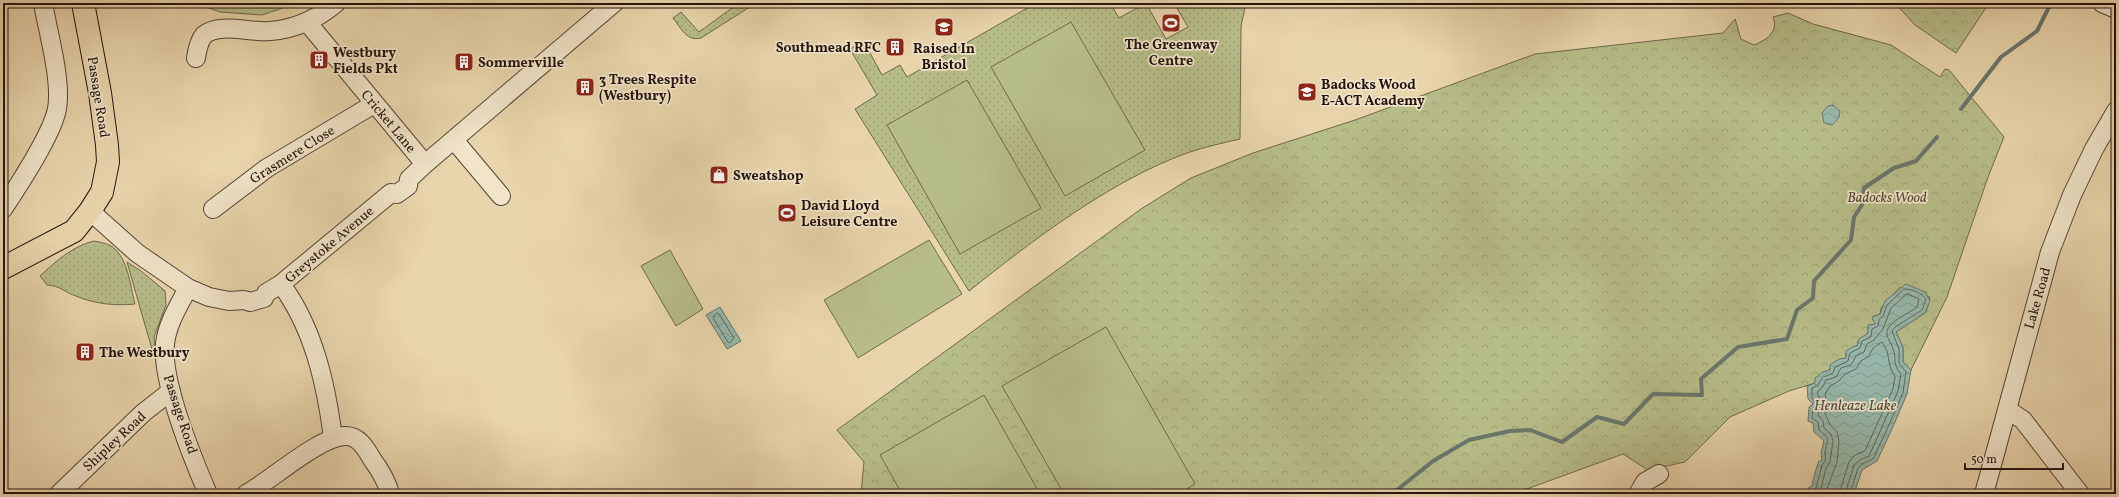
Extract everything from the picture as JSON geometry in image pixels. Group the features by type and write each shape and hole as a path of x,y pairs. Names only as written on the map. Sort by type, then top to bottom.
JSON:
{"main road":[{"name":"Passage Road","path":"3,268 74,231 90,211 102,192 108,162 100,93 83,3"}],"street":[{"path":"3,209 54,121 57,108 57,83 43,3"},
{"path":"196,58 199,45 204,36 213,30 222,28 256,32 272,31 307,22 324,13 336,3"},
{"name":"Greystoke Avenue","path":"90,211 137,253 188,288 219,299 244,300 250,302 257,301 264,298 274,288 391,193 392,186 398,181 403,178 409,179 614,3"},
{"path":"2102,3 2116,9"},
{"name":"Cricket Lane","path":"307,22 425,164"},
{"name":"Grasmere Close","path":"213,209 267,168 374,104"},
{"name":"Lake Road","path":"1984,494 2050,252 2072,195 2090,156 2116,111"},
{"path":"454,140 501,196"},
{"name":"Passage Road","path":"188,288 171,321 165,344 166,366 171,391 208,494"},
{"path":"274,288 293,300 319,362 328,397 333,438"},
{"name":"Shipley Road","path":"58,494 143,413 171,391"},
{"path":"2008,410 2023,420 2080,494"},
{"path":"250,493 274,474 333,438 347,436 363,444 387,482 390,494"},
{"path":"1638,494 1645,482 1659,474"}],"green space":[{"path":"195,3 297,3 262,15 220,12"},
{"path":"739,3 756,3 701,38 696,39 688,36 673,18 681,12 699,32"},
{"path":"1036,3 1110,3 1119,18 1146,3 1166,39 1188,27 1174,3 1246,3 1241,26 1240,139 1187,153 1129,179 1073,213 1019,252 969,291 855,109 877,95 850,49 864,42 882,75 900,65 907,77"},
{"path":"1895,3 1989,3 1956,53 1915,25"},
{"name":"Badocks Wood","path":"1788,13 1813,24 1891,45 1940,77 1945,69 1949,70 2004,137 1988,177 1947,297 1911,370 1903,362 1903,348 1896,332 1926,312 1930,297 1900,287 1881,308 1880,314 1874,316 1875,324 1868,327 1868,333 1858,341 1857,346 1846,353 1846,358 1829,370 1823,372 1815,383 1789,391 1730,417 1685,462 1648,470 1623,454 1513,494 861,494 864,462 837,430 1141,209 1191,178 1253,153 1355,120 1535,54 1723,33 1735,19 1741,39 1754,45 1763,41 1773,31 1773,17"},
{"path":"1071,22 1145,150 1065,196 991,67"},
{"path":"967,80 1041,208 960,254 887,125"},
{"path":"929,240 962,294 858,358 824,300"},
{"path":"94,241 109,245 120,255 127,271 135,304 120,305 98,303 83,299 59,288 47,285 40,276 72,250"},
{"path":"670,250 703,309 676,326 641,266"},
{"path":"127,262 141,271 165,291 166,305 154,337 156,352 153,353"},
{"path":"1106,327 1195,484 1178,494 1064,494 1002,386"},
{"path":"984,395 1040,494 902,494 880,455"}],"water":[{"path":"1833,105 1840,111 1839,117 1832,125 1824,123 1822,113 1828,106"},
{"name":"Henleaze Lake","path":"1906,284 1925,292 1930,301 1925,313 1896,332 1903,347 1903,362 1911,370 1907,394 1877,461 1862,470 1854,494 1805,494 1809,487 1812,486 1818,463 1822,460 1821,453 1824,441 1814,432 1813,423 1808,421 1809,407 1813,404 1808,399 1807,386 1815,383 1815,378 1823,372 1830,370 1830,365 1839,359 1846,358 1846,351 1854,346 1857,346 1859,339 1868,333 1868,325 1875,324 1872,317 1880,314 1885,301"},
{"path":"720,307 741,341 727,349 706,315"}],"waterway":[{"path":"1961,109 2001,57 2037,31 2051,3"},
{"path":"1392,494 1433,461 1469,440 1510,431 1530,430 1562,442 1597,417 1624,424 1653,394 1702,395 1701,379 1738,347 1787,339 1797,310 1813,298 1814,281 1851,240 1854,217 1862,205 1864,188 1894,168 1916,161 1937,137"}],"place":[{"name":"The Greenway Centre","path":"1171,23"},
{"name":"Raised In Bristol","path":"944,27"},
{"name":"Southmead RFC","path":"895,47"},
{"name":"Westbury Fields Pkt","path":"319,60"},
{"name":"Sommerville","path":"464,62"},
{"name":"3 Trees Respite (Westbury)","path":"585,87"},
{"name":"Badocks Wood E-ACT Academy","path":"1307,92"},
{"name":"Sweatshop","path":"719,175"},
{"name":"David Lloyd Leisure Centre","path":"787,213"},
{"name":"The Westbury","path":"85,352"}]}
